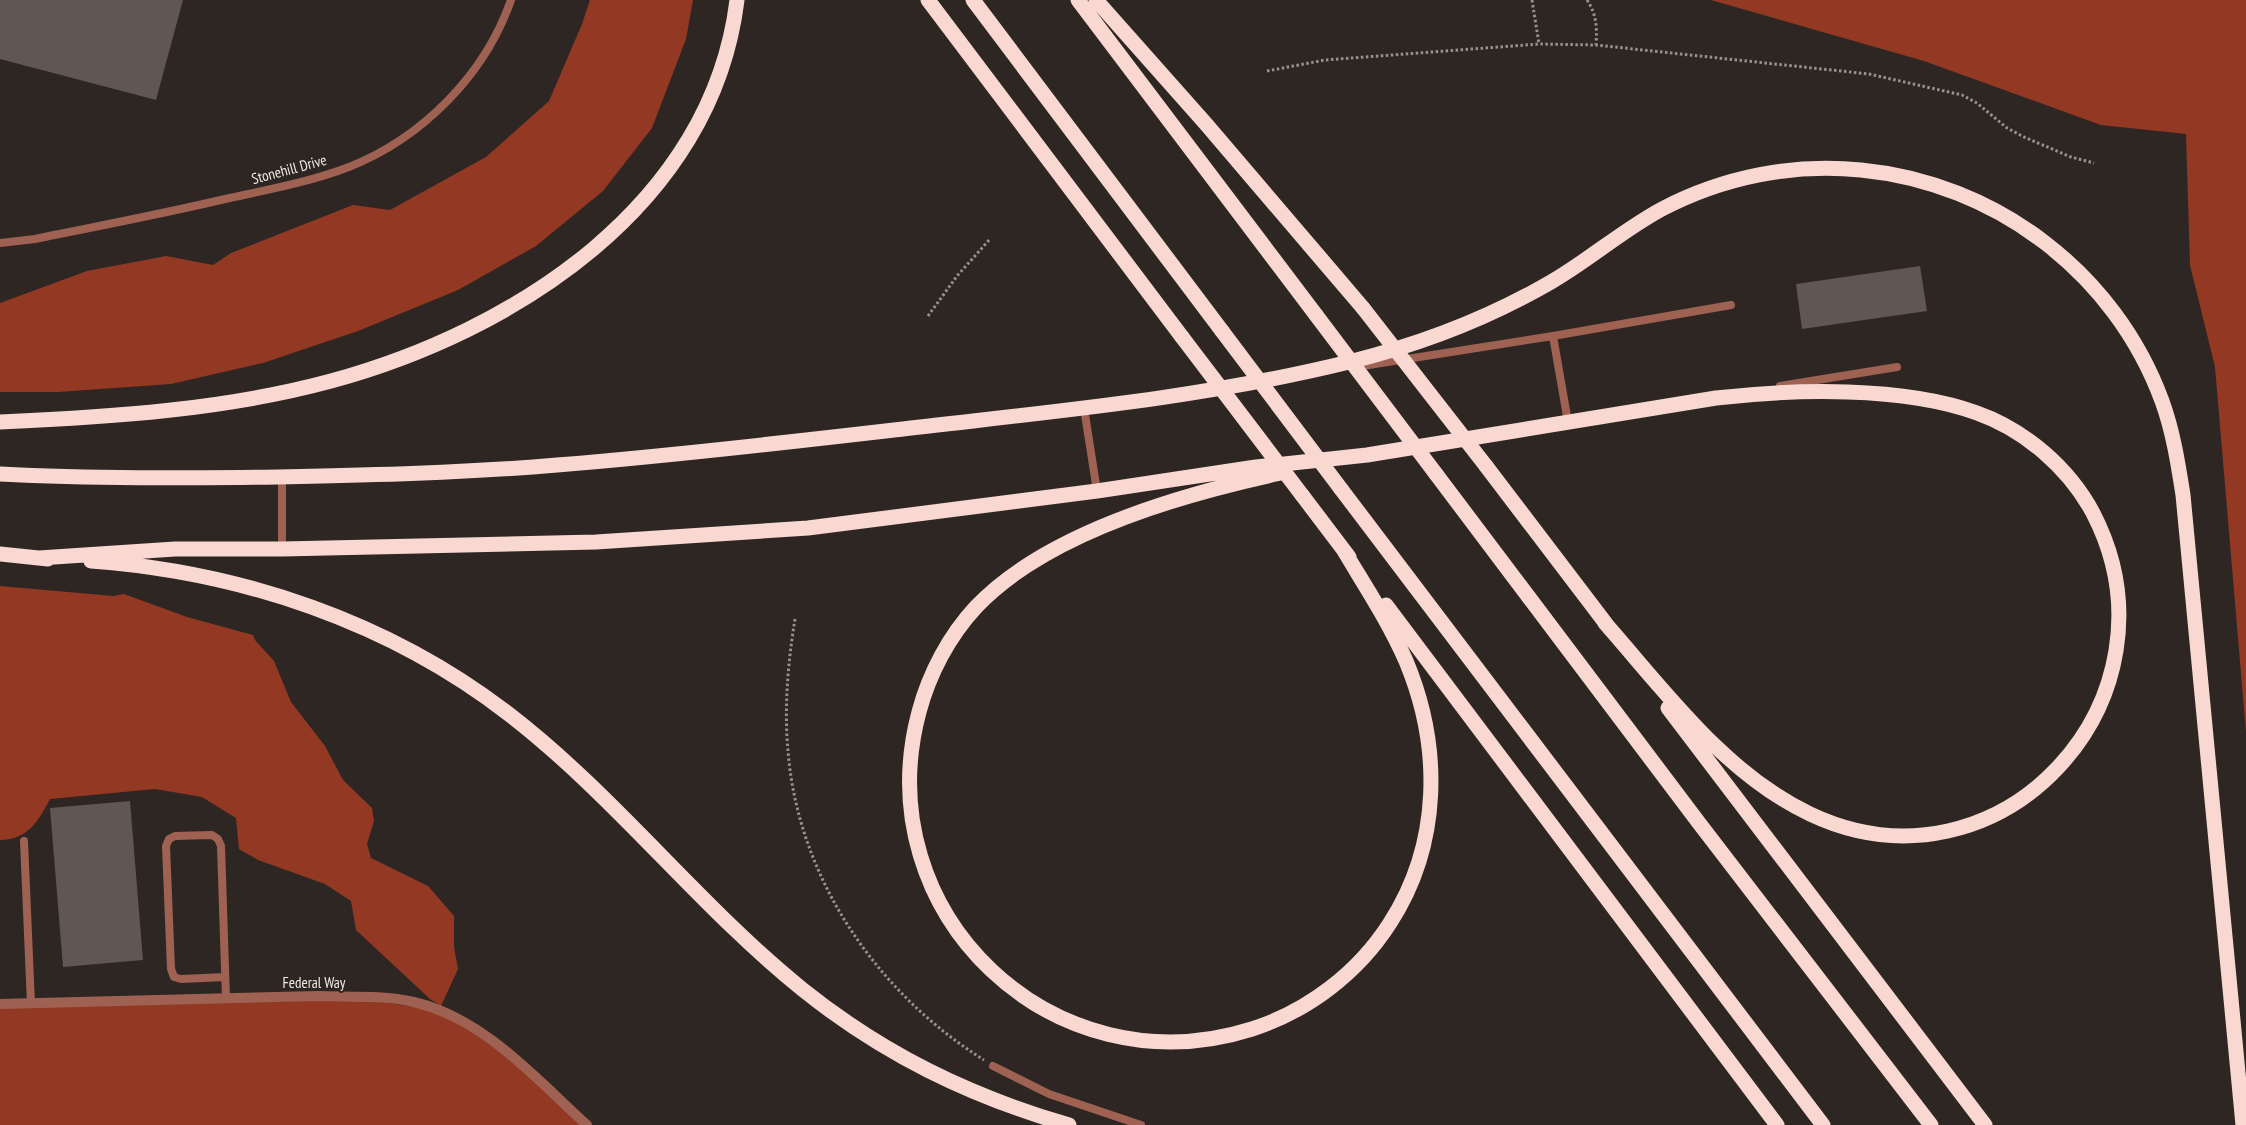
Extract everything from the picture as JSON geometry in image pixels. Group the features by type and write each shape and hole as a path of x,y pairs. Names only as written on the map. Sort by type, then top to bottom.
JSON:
{"highway":[{"path":"0,422 163,410 293,390 358,373 399,358 463,331 511,305 546,284 596,247 643,203 663,179 681,153 708,100 729,42 737,0"},
{"path":"928,0 1777,1125"},
{"path":"974,0 1341,489 1823,1125"},
{"path":"1078,0 1699,823 1931,1125"},
{"path":"1096,0 1206,124 1363,308 1486,466 1985,1125"},
{"path":"0,474 104,477 282,477 419,474 553,466 772,444 1188,394 1267,380 1354,360 1412,343 1472,320 1552,281 1661,209 1723,184 1755,175 1789,170 1855,169 1897,175 1954,191 2013,220 2042,239 2068,260 2092,285 2112,309 2147,367 2161,398 2171,429 2184,503 2242,1125"},
{"path":"1343,549 1384,618 1406,663 1423,713 1431,760 1430,809 1420,858 1401,904 1375,944 1340,980 1302,1007 1259,1027 1209,1040 1159,1042 1108,1035 1070,1023 1051,1014 1015,991 983,963 950,922 926,875 914,825 910,775 916,725 930,681 951,640 976,606 1007,579 1040,557 1071,541 1132,516 1208,490 1367,455 1682,403 1750,394 1783,392 1892,396 1952,405 2000,422 2060,467 2076,485 2088,503 2107,546 2118,587 2120,616 2116,654 2104,696 2083,737 2069,756 2048,778 2017,801 1996,813 1952,829 1904,835 1854,829 1810,814 1788,802 1747,773 1685,714 1605,623"},
{"path":"40,558 176,549 282,549 596,542 759,533 856,523 1097,492 1256,467 1367,455"},
{"path":"0,554 148,566 239,584 334,615 365,628 424,658 453,674 508,713 559,755 751,944 827,1009 883,1047 943,1079 1006,1105 1069,1125"}],"street":[{"name":"Federal Way","path":"0,1004 318,996 412,1002 431,1007 484,1033 587,1125"}],"lane":[{"name":"Stonehill Drive","path":"0,243 35,239 292,184 348,167 368,158 415,129 439,111 456,93 490,45 511,0"},
{"path":"1188,394 1553,336 1731,305"},
{"path":"1553,336 1568,422"},
{"path":"1682,403 1897,367"},
{"path":"1084,408 1097,492"},
{"path":"282,477 282,549"},
{"path":"225,977 181,979 174,976 171,969 166,846 169,839 175,836 212,835 218,839 221,846 226,999"},
{"path":"24,841 31,1004"},
{"path":"993,1066 1048,1094 1142,1125"}],"path":[{"path":"1532,0 1539,44"},
{"path":"1587,0 1594,10 1597,24 1596,45"},
{"path":"1267,71 1325,60 1539,44 1596,45 1869,74 1949,91 1977,103 2007,128 2024,137 2071,157 2094,163"},
{"path":"928,316 957,276 990,239"},
{"path":"795,619 786,697 788,752 796,804 813,858 825,885 852,932 887,978 941,1028 971,1052 993,1066"}],"shaded area":[{"path":"590,0 693,0 686,39 652,128 603,191 536,246 458,290 358,331 263,363 171,384 58,392 0,392 0,303 87,271 166,256 213,265 231,253 353,205 390,210 486,157 549,101 582,24"},
{"path":"1711,0 2246,0 2246,732 2215,367 2190,265 2186,134 2101,125 1924,61"},
{"path":"0,586 113,596 124,594 187,617 253,635 255,640 274,661 291,702 325,746 343,780 372,808 374,821 367,844 371,858 428,886 454,916 454,947 458,969 441,1006 430,999 356,930 351,901 325,884 258,860 239,849 236,818 202,797 155,789 50,799 37,821 25,833 18,837 0,840"},
{"path":"368,1000 435,1010 497,1046 585,1125 0,1125 0,1006"}],"building":[{"path":"0,0 183,0 156,100 0,59"},
{"path":"1920,266 1927,311 1802,329 1796,284"},
{"path":"130,801 143,960 63,967 50,808"}]}
